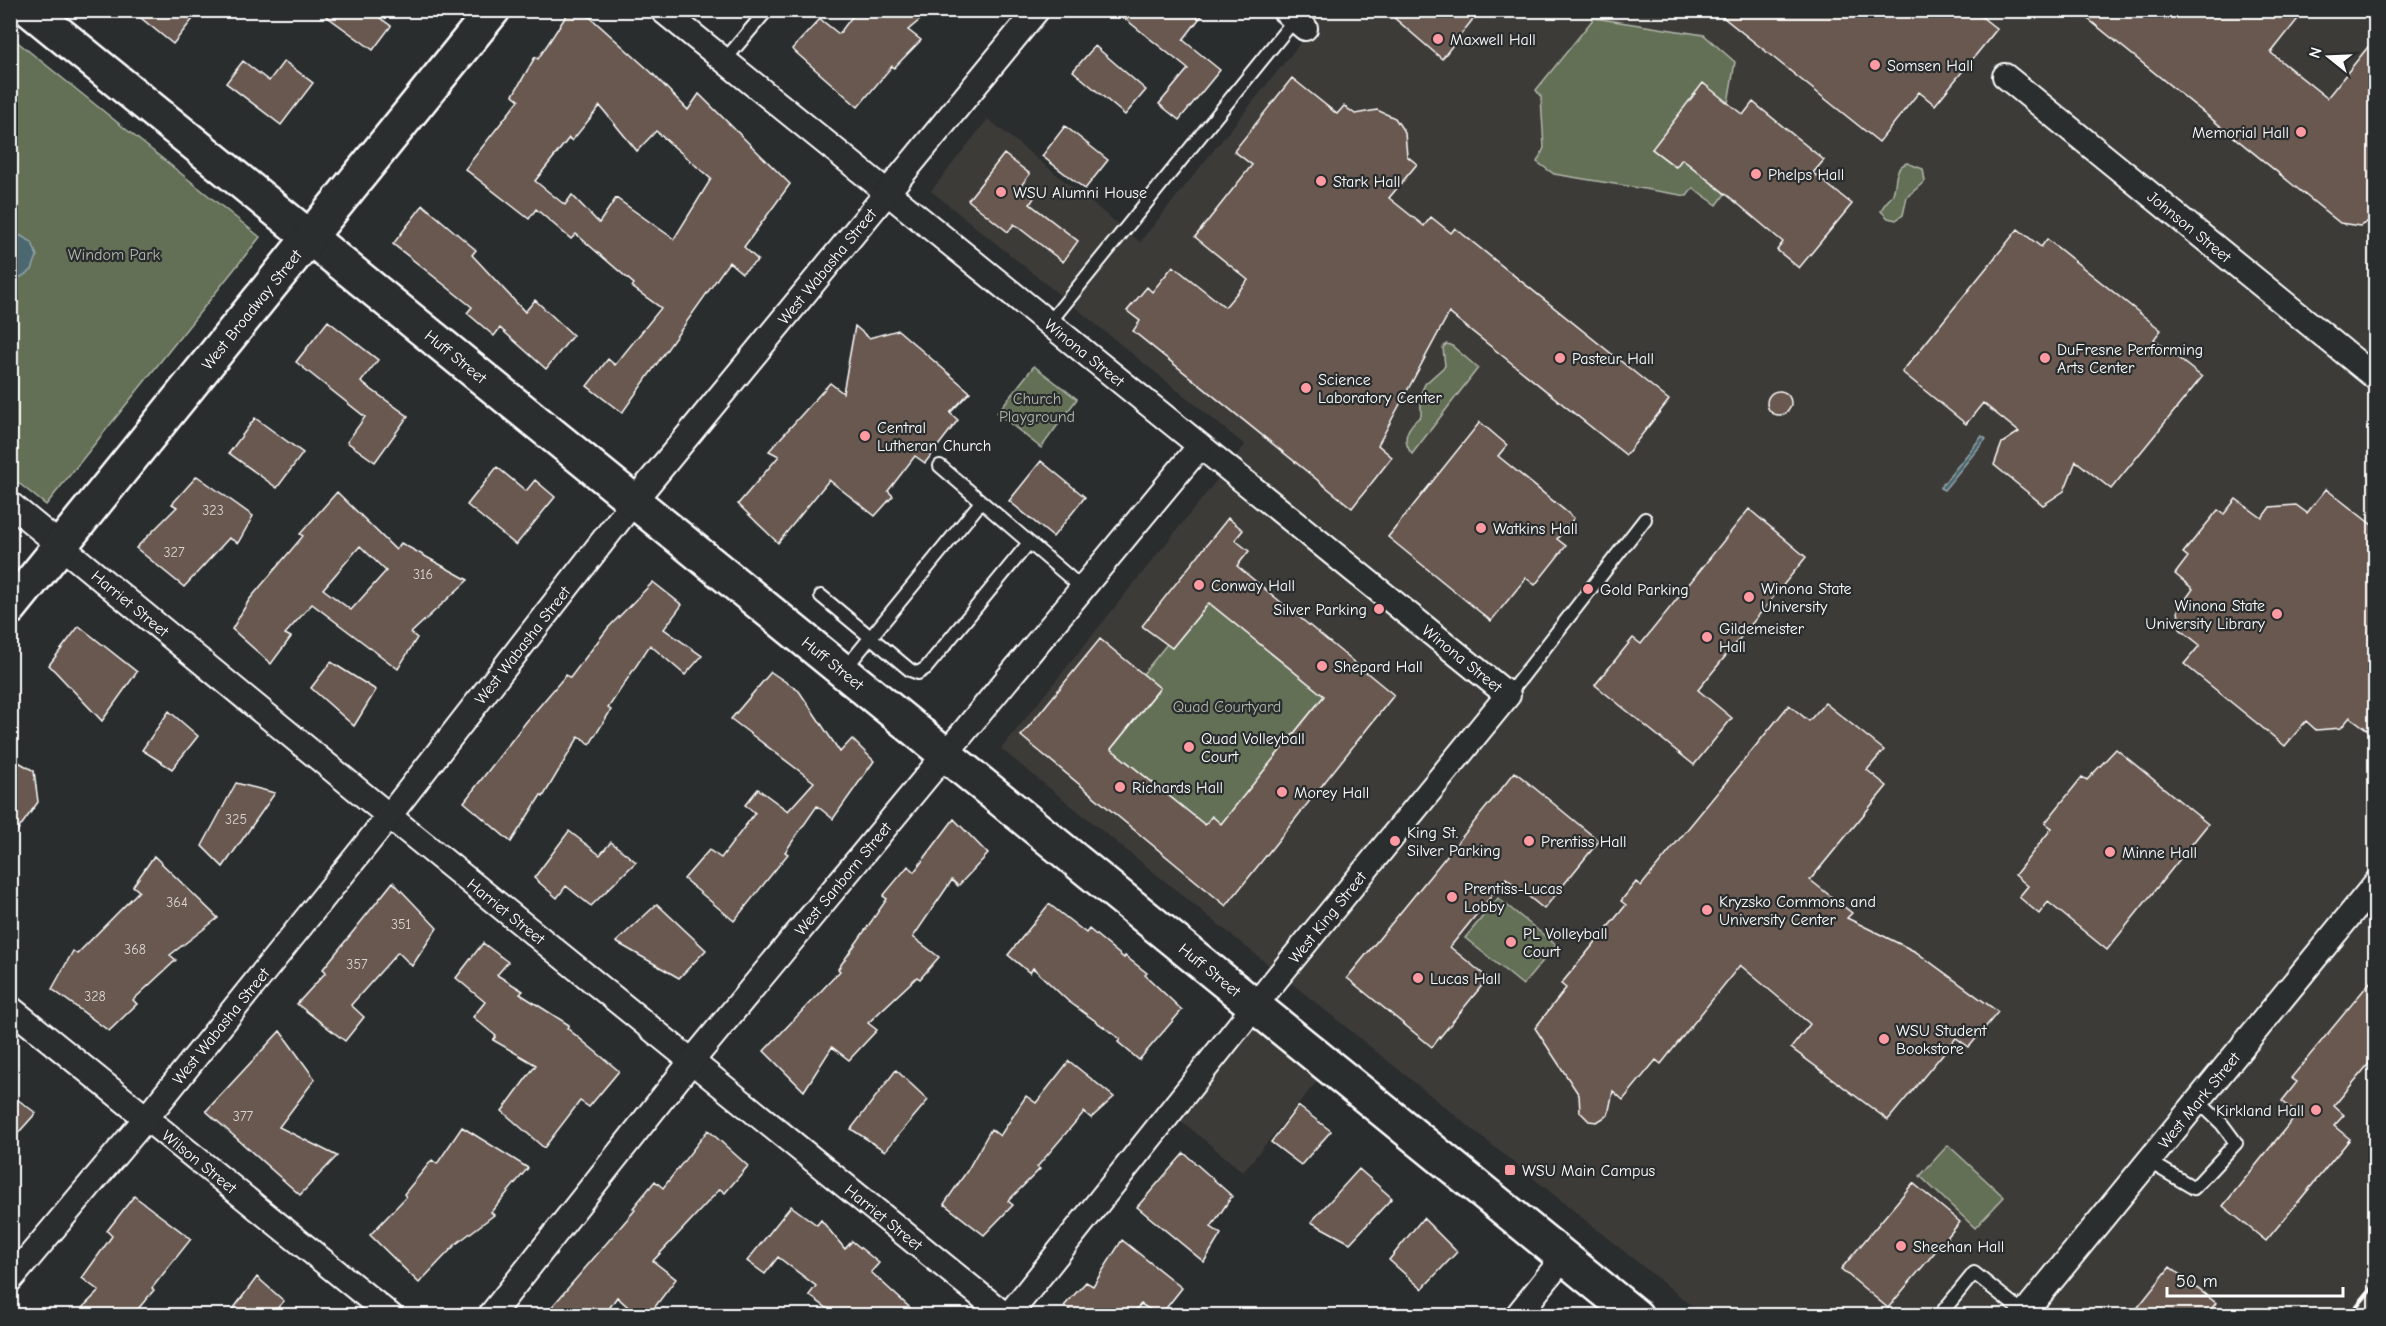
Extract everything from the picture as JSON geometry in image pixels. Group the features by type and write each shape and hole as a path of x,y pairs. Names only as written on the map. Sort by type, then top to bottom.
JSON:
{"main road":[{"name":"Huff Street","path":"30,10 1636,1316"},
{"name":"West Broadway Street","path":"10,608 311,239 493,10"}],"street":[{"name":"Winona Street","path":"662,10 1508,695"},
{"name":"West Wabasha Street","path":"10,1280 148,1116 389,816 634,501 1036,10"},
{"name":"Johnson Street","path":"2005,76 2376,378"},
{"name":"West Sanborn Street","path":"490,1316 691,1062 1200,446"},
{"name":"Harriet Street","path":"10,504 691,1062 1007,1316"},
{"name":"West King Street","path":"1007,1316 1508,695"},
{"name":"West Mark Street","path":"2023,1314 2376,883"},
{"name":"Wilson Street","path":"10,1008 148,1116 391,1316"},
{"path":"1517,1316 1564,1257"}],"lane":[{"path":"724,60 767,10"},
{"path":"1048,322 1295,19"},
{"path":"940,466 1028,544 1082,588"},
{"path":"844,671 981,502"},
{"name":"West King Street","path":"1508,695 1646,519"},
{"path":"821,596 910,670 918,673 926,668 1028,544"},
{"path":"2148,1161 2194,1188 2236,1143 2222,1124 2198,1101"},
{"path":"1939,1316 1974,1273 2023,1314"}],"shaded area":[{"name":"Winona State University","path":"1326,11 2375,11 2375,1315 2318,1315 2303,1304 2293,1316 1703,1315 1001,749 1245,445 931,191 988,119 1140,242"},
{"path":"1255,1027 1318,1080 1243,1172 1179,1119"}],"green space":[{"path":"1594,18 1704,35 1735,62 1728,103 1652,149 1675,167 1682,159 1725,194 1717,205 1693,188 1687,196 1554,174 1537,162 1544,148 1541,97 1536,90"},
{"name":"Windom Park","path":"10,36 260,237 46,505 11,477"},
{"path":"1907,163 1923,169 1925,181 1907,197 1903,215 1896,220 1888,218 1881,211 1892,196 1897,172 1902,165"},
{"path":"1446,344 1451,345 1478,368 1412,454 1408,448 1407,433 1412,424 1421,416 1421,393 1425,384 1445,366 1443,348"},
{"name":"Church Playground","path":"1034,366 1077,399 1041,448 997,413"},
{"name":"Quad Courtyard","path":"1209,603 1324,696 1221,824 1212,816 1205,825 1111,749 1160,688 1143,674 1167,644 1172,648"},
{"name":"PL Volleyball Court","path":"1498,898 1556,945 1523,985 1465,938"},
{"path":"1948,1145 2004,1197 1975,1228 1920,1176"}],"water":[{"path":"19,235 32,242 37,256 32,270 21,277 11,277 11,236"},
{"path":"1982,436 1986,439 1944,490 1940,488"}],"building":[{"path":"131,10 200,10 173,44"},
{"path":"318,10 369,10 391,26 373,50"},
{"path":"570,10 582,10 651,72 688,110 699,94 790,184 744,247 758,260 742,273 729,262 622,413 587,386 608,359 615,365 661,308 632,287 634,284 576,234 571,239 536,209 529,219 465,169 519,100 513,95 535,57 538,59","holes":["600,106 637,151 656,131 711,179 674,239 616,198 599,223 572,195 565,205 535,181 569,138 572,141"]},
{"path":"857,10 932,10 908,30 921,40 894,68 892,66 858,107 792,49 820,19 839,34"},
{"path":"1114,10 1206,10 1183,40 1220,70 1179,120 1159,104 1188,69"},
{"name":"Maxwell Hall","path":"1385,10 1480,10 1442,59"},
{"name":"Somsen Hall","path":"1714,10 1973,10 1997,29 1935,105 1919,92 1879,142"},
{"name":"Memorial Hall","path":"2077,10 2305,10 2271,53 2327,98 2376,37 2376,217 2360,226 2340,223"},
{"path":"1095,46 1146,90 1125,115 1073,71"},
{"path":"243,61 269,81 284,61 313,83 281,125 226,83"},
{"path":"1292,78 1337,114 1344,106 1355,114 1377,110 1395,118 1405,133 1407,156 1417,164 1389,198 1424,226 1431,217 1451,233 1455,228 1669,400 1626,455 1449,313 1378,445 1392,457 1352,508 1133,331 1140,321 1127,311 1147,287 1152,292 1173,266 1225,307 1248,280 1195,237 1252,165 1234,151"},
{"name":"Phelps Hall","path":"1703,83 1743,115 1753,102 1824,160 1813,173 1852,204 1799,268 1777,250 1783,242 1732,199 1682,159 1676,167 1652,149"},
{"path":"1065,126 1108,160 1085,189 1042,156"},
{"name":"WSU Alumni House","path":"1004,154 1030,174 1020,187 1034,198 1030,204 1078,241 1063,262 1014,224 1008,232 968,200"},
{"path":"423,205 476,250 472,255 525,312 535,300 573,335 546,369 500,328 494,336 467,313 472,307 393,244"},
{"name":"DuFresne Performing Arts Center","path":"2018,229 2041,247 2047,239 2161,330 2154,339 2202,377 2111,489 2076,461 2064,491 2043,505 1994,465 2002,443 2019,432 1983,403 1966,424 1902,372"},
{"path":"328,321 378,360 361,382 408,416 375,462 347,442 365,417 296,362"},
{"name":"Central Lutheran Church","path":"855,326 869,338 898,330 970,392 950,413 958,420 925,463 915,456 888,491 893,496 875,516 829,480 778,543 738,504 779,456 769,451 830,383 843,393"},
{"path":"1779,391 1784,392 1790,398 1790,408 1784,414 1779,415 1774,414 1768,408 1767,403 1768,398 1774,392"},
{"path":"255,418 303,453 277,488 229,453"},
{"name":"Watkins Hall","path":"1480,422 1507,445 1498,456 1574,518 1557,539 1566,546 1535,585 1526,578 1491,621 1388,537"},
{"path":"1041,461 1085,497 1053,537 1009,501"},
{"path":"497,467 526,491 535,480 555,497 516,545 467,505"},
{"path":"197,476 253,516 238,543 229,538 184,587 136,548 177,507 172,504"},
{"name":"Winona State University Library","path":"2326,489 2376,528 2376,736 2350,717 2341,728 2316,730 2306,721 2285,746 2184,664 2200,645 2180,629 2178,610 2193,589 2175,574 2188,557 2183,553 2218,510 2224,514 2236,499 2262,518 2270,507 2296,505 2307,513"},
{"path":"337,492 396,550 401,543 468,580 411,633 417,638 398,669 312,604 285,634 291,637 271,664 232,629 249,600 303,536 300,534","holes":["360,546 386,571 351,610 323,589"]},
{"name":"Gildemeister Hall","path":"1749,509 1806,557 1698,690 1732,718 1694,765 1595,685 1633,638 1641,644"},
{"path":"1228,518 1243,530 1235,540 1249,551 1237,566 1394,695 1226,906 1021,736 1100,639 1160,688 1111,749 1205,825 1212,816 1221,824 1324,696 1209,603 1172,648 1142,626"},
{"path":"653,582 682,605 664,629 702,656 685,675 650,645 608,708 611,710 590,744 579,736 543,797 541,795 511,842 464,802 566,675 570,678 608,628"},
{"path":"79,626 137,672 102,721 49,665"},
{"path":"331,662 376,690 354,726 311,688"},
{"path":"771,672 799,691 840,752 852,739 874,761 833,819 817,806 785,852 788,854 734,921 684,879 709,850 721,858 755,813 745,805 758,789 788,811 814,782 731,719"},
{"name":"Kryzsko Commons and University Center","path":"1825,703 1884,750 1867,770 1887,786 1810,880 1852,913 1847,918 1916,952 1998,1012 1969,1047 1956,1038 1888,1120 1791,1048 1810,1024 1740,965 1661,1064 1656,1060 1623,1100 1613,1091 1608,1115 1597,1122 1589,1121 1580,1112 1579,1095 1535,1028 1566,988 1561,984 1626,905 1621,901 1636,882 1641,886 1789,705 1809,721"},
{"path":"169,711 198,736 172,769 142,750"},
{"name":"Minne Hall","path":"2116,749 2208,824 2107,950 2048,902 2039,914 2019,897 2028,886 2015,875 2052,828 2045,823 2082,777 2087,780"},
{"path":"10,757 34,771 38,802 10,841"},
{"path":"1515,772 1599,841 1544,909 1506,878 1450,947 1488,978 1432,1047 1347,978"},
{"path":"236,783 275,793 223,867 202,846"},
{"path":"954,819 988,854 958,886 952,880 913,937 939,957 920,979 917,977 868,1023 877,1030 849,1060 832,1047 804,1091 764,1051 840,971 838,969 887,899 883,896 908,866 914,872"},
{"path":"569,831 600,855 611,842 636,862 591,906 566,886 557,898 534,878"},
{"path":"154,856 218,918 170,955 176,960 133,1000 137,1004 109,1031 52,989 73,951 77,954 139,891 133,886"},
{"path":"393,882 437,928 412,966 398,952 351,1005 364,1017 345,1041 297,1004 326,972 323,969"},
{"path":"657,904 706,950 679,978 616,942"},
{"path":"1049,904 1086,933 1089,929 1124,958 1125,956 1147,973 1145,975 1182,1010 1139,1060 1118,1042 1120,1039 1068,1001 1033,968 1030,973 1008,955"},
{"path":"483,943 508,962 497,975 523,991 520,994 569,1025 567,1028 619,1071 589,1107 580,1101 544,1148 502,1111 536,1065 493,1040 496,1036 473,1017 485,1002 456,978"},
{"name":"Kirkland Hall","path":"2376,975 2376,1055 2334,1106 2344,1115 2334,1126 2350,1139 2266,1241 2223,1206 2297,1114 2282,1101 2297,1082 2291,1078"},
{"path":"280,1031 315,1079 279,1127 337,1156 300,1195 206,1111"},
{"path":"1069,1061 1114,1097 1091,1118 1084,1112 1037,1167 1040,1169 1008,1201 1013,1205 984,1235 944,1204 967,1171 991,1129 1000,1136 1026,1096 1036,1103"},
{"path":"896,1070 928,1100 885,1151 851,1129"},
{"path":"10,1094 36,1113 10,1142"},
{"path":"1298,1106 1331,1131 1301,1165 1271,1142"},
{"path":"462,1127 528,1168 491,1212 494,1215 456,1244 419,1283 370,1235 406,1197 404,1194 432,1160 437,1164"},
{"path":"708,1130 748,1166 725,1193 720,1189 653,1261 676,1279 648,1316 638,1316 617,1297 604,1316 544,1316 635,1210 633,1208 655,1181 663,1188"},
{"path":"1184,1153 1232,1196 1211,1227 1221,1234 1204,1262 1137,1207"},
{"path":"1359,1169 1392,1198 1350,1243 1311,1222"},
{"name":"Sheehan Hall","path":"1913,1183 1960,1222 1888,1308 1841,1269"},
{"path":"134,1196 191,1239 132,1316 74,1316 99,1291 82,1278 112,1236 107,1231"},
{"path":"791,1206 817,1225 821,1220 845,1249 852,1241 879,1263 871,1272 919,1316 838,1316 809,1295 816,1286 778,1257 765,1274 747,1261"},
{"path":"1423,1218 1457,1252 1422,1289 1389,1260"},
{"path":"1122,1240 1182,1288 1160,1316 1141,1304 1130,1316 1077,1316 1064,1306 1086,1282 1093,1286"},
{"path":"2170,1267 2216,1303 2206,1316 2131,1316"},
{"path":"257,1277 284,1301 270,1316 228,1316"}],"railway":[{"path":"2349,1316 2376,1283"}],"place":[{"name":"Maxwell Hall","path":"1438,39"},
{"name":"Somsen Hall","path":"1875,65"},
{"name":"Memorial Hall","path":"2301,132"},
{"name":"Phelps Hall","path":"1756,174"},
{"name":"Stark Hall","path":"1321,181"},
{"name":"WSU Alumni House","path":"1001,192"},
{"name":"Pasteur Hall","path":"1560,358"},
{"name":"DuFresne Performing Arts Center","path":"2045,358"},
{"name":"Science Laboratory Center","path":"1306,388"},
{"name":"Central Lutheran Church","path":"865,436"},
{"name":"Watkins Hall","path":"1481,528"},
{"name":"Conway Hall","path":"1199,585"},
{"name":"Gold Parking","path":"1588,589"},
{"name":"Winona State University","path":"1749,597"},
{"name":"Silver Parking","path":"1379,609"},
{"name":"Winona State University Library","path":"2277,614"},
{"name":"Gildemeister Hall","path":"1707,637"},
{"name":"Shepard Hall","path":"1322,666"},
{"name":"Quad Volleyball Court","path":"1189,747"},
{"name":"Richards Hall","path":"1120,787"},
{"name":"Morey Hall","path":"1282,792"},
{"name":"King St. Silver Parking","path":"1395,841"},
{"name":"Prentiss Hall","path":"1529,841"},
{"name":"Minne Hall","path":"2110,852"},
{"name":"Prentiss-Lucas Lobby","path":"1452,897"},
{"name":"Kryzsko Commons and University Center","path":"1707,910"},
{"name":"PL Volleyball Court","path":"1511,942"},
{"name":"Lucas Hall","path":"1418,978"},
{"name":"WSU Student Bookstore","path":"1884,1039"},
{"name":"Kirkland Hall","path":"2316,1110"},
{"name":"WSU Main Campus","path":"1510,1170"},
{"name":"Sheehan Hall","path":"1901,1246"}]}
